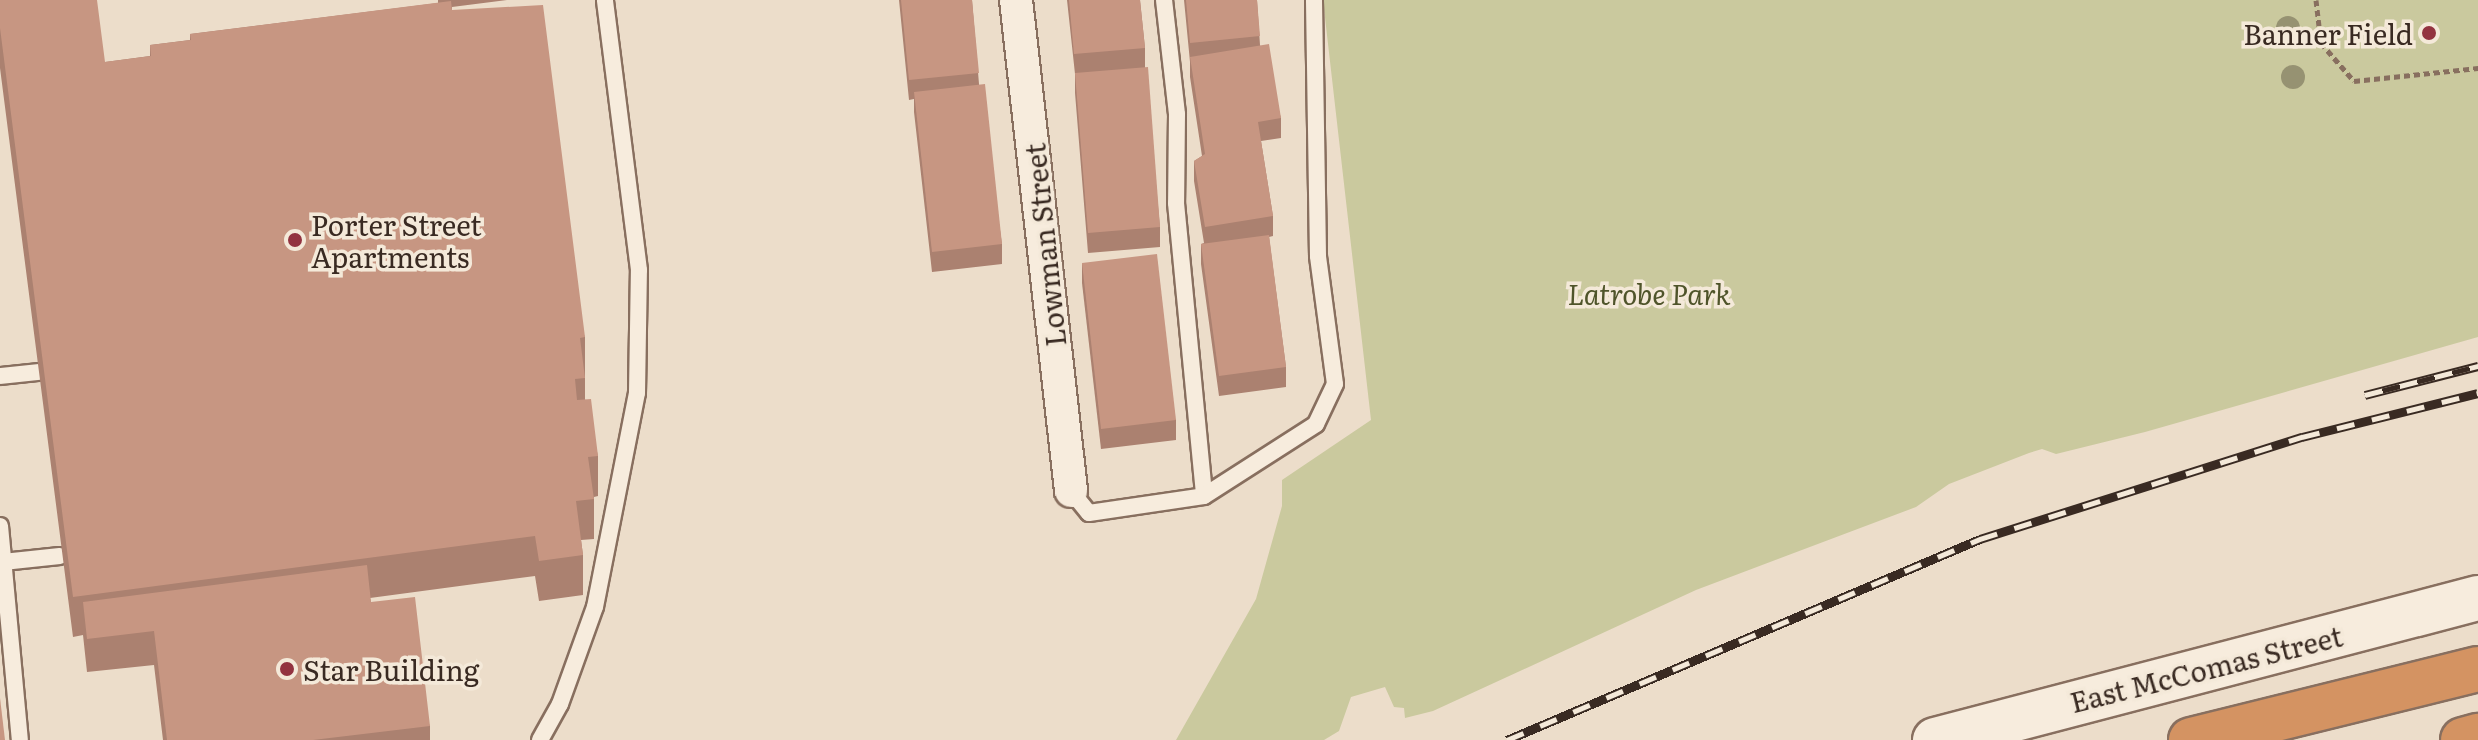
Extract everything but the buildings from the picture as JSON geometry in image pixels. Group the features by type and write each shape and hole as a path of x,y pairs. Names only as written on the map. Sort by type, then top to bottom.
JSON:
{"highway":[{"path":"2191,740 2478,669"},
{"path":"2463,740 2478,736"}],"street":[{"name":"Lowman Street","path":"1016,0 1071,491"},
{"name":"East McComas Street","path":"1935,740 2478,598"}],"lane":[{"path":"540,740 560,704 595,607 637,393 639,270 605,0"},
{"path":"1164,0 1177,114 1177,216 1204,496"},
{"path":"1071,491 1089,513 1204,496 1316,424 1335,384 1318,256 1314,0"},
{"path":"0,376 39,372"},
{"path":"0,526 20,740"},
{"path":"3,562 60,556"}],"path":[{"path":"2316,0 2321,43 2354,81 2478,68"}],"green space":[{"name":"Latrobe Park","path":"1323,0 2478,0 2478,337 2145,432 2056,454 2042,449 2029,453 1949,484 1916,507 1696,590 1433,711 1405,718 1404,708 1394,707 1385,687 1351,697 1339,731 1324,740 1176,740 1256,599 1282,506 1282,480 1371,420"}],"railway":[{"path":"2365,395 2478,366"},
{"path":"1507,740 1980,539 2302,437 2478,393"}],"place":[{"name":"Banner Field","path":"2429,33"},
{"name":"Porter Street Apartments","path":"295,240"},
{"name":"Star Building","path":"287,669"}]}
